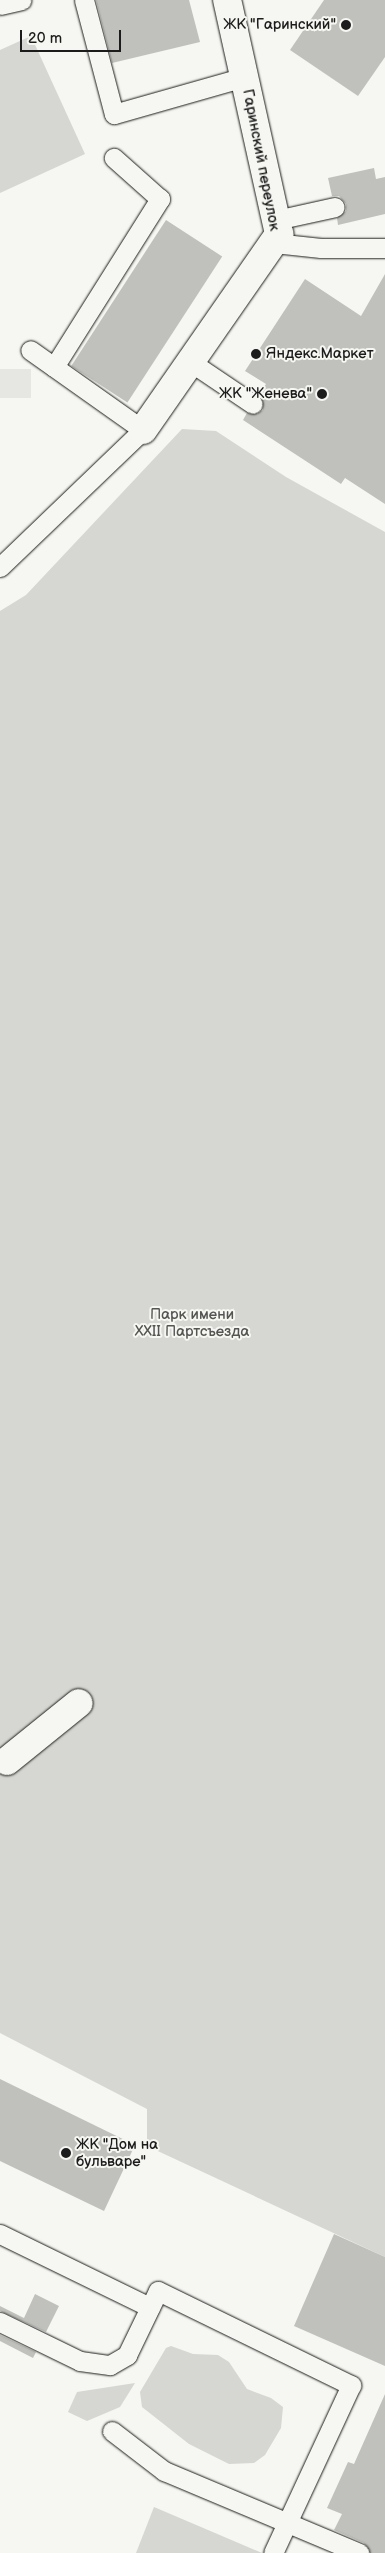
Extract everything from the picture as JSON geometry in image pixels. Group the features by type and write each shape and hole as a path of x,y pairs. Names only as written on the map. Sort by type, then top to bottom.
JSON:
{"street":[{"name":"Гаринский переулок","path":"143,430 192,363 275,231 227,0"},
{"path":"6,1761 79,1703"}],"lane":[{"path":"0,5 21,0"},
{"path":"84,0 114,114 244,77"},
{"path":"54,367 160,199 114,158"},
{"path":"275,231 335,207"},
{"path":"275,231 321,248 385,248"},
{"path":"0,568 143,430 30,350"},
{"path":"192,363 253,404"},
{"path":"0,2234 150,2307"},
{"path":"0,2322 80,2361 110,2365 127,2355 158,2291 351,2384 273,2553"},
{"path":"112,2431 164,2471 288,2521 359,2553"}],"shaded area":[{"path":"0,369 31,369 31,398 0,398"}],"green space":[{"path":"31,36 85,154 0,193 0,50"},
{"name":"Парк имени XXII Партсъезда","path":"182,429 216,431 286,477 385,532 385,2257 147,2146 147,2109 0,2033 0,611 26,595"},
{"path":"171,2346 193,2354 218,2355 229,2362 247,2389 271,2398 283,2407 281,2428 265,2455 254,2463 229,2464 189,2444 142,2407 140,2392 166,2348"},
{"path":"135,2383 120,2407 87,2421 68,2412 77,2392"},
{"path":"154,2507 262,2553 136,2553"}],"building":[{"path":"96,0 189,0 200,42 112,63"},
{"name":"ЖК \"Гаринский\"","path":"324,0 385,0 385,57 358,96 290,50"},
{"path":"374,168 376,179 385,177 385,214 338,225 337,218 346,211 346,204 339,196 332,196 328,178"},
{"path":"166,220 222,256 127,402 71,366"},
{"name":"ЖК \"Женева\"","path":"385,274 385,504 345,478 341,484 243,420 247,413 257,414 263,410 259,395 266,384 245,371 305,279 361,316"},
{"name":"ЖК \"Дом на бульваре\"","path":"0,2079 135,2145 104,2211 0,2161"},
{"path":"334,2234 385,2257 385,2366 294,2326"},
{"path":"35,2294 59,2306 46,2332 0,2311 0,2306 24,2318"},
{"path":"0,2335 36,2352 33,2358 0,2341"},
{"path":"385,2394 385,2553 370,2553 364,2543 334,2530 342,2514 327,2508 348,2462 354,2464"}],"place":[{"name":"ЖК \"Гаринский\"","path":"346,25"},
{"name":"Яндекс.Маркет","path":"256,354"},
{"name":"ЖК \"Женева\"","path":"322,394"},
{"name":"ЖК \"Дом на бульваре\"","path":"66,2153"}]}
